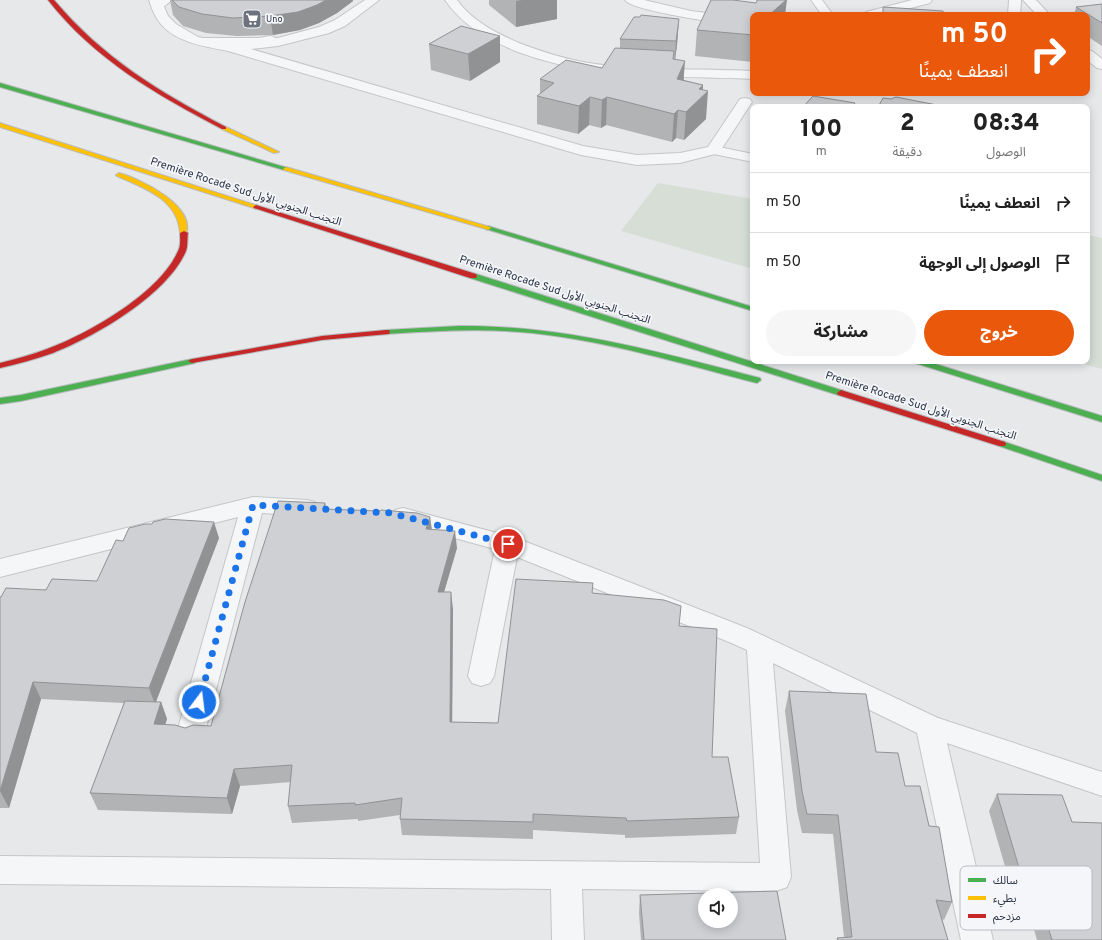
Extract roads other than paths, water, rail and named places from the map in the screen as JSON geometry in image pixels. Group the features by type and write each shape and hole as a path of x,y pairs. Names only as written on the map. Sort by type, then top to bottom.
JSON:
{"highway":[{"path":"50,0 80,34 136,79 242,138 285,155"},
{"path":"0,85 553,247 750,308"},
{"name":"Première Rocade Sud التجنب الجنوبي الأول","path":"0,125 750,364"},
{"path":"48,140 65,152 100,167"},
{"path":"0,366 50,351 103,325 143,297 168,272 182,250 185,226 175,207 157,193 112,173"},
{"path":"504,223 553,247"},
{"path":"0,401 249,351 333,337 402,330 470,328 532,331 608,343 763,382"},
{"name":"Première Rocade Sud التجنب الجنوبي الأول","path":"751,364 1008,446 1102,478"},
{"path":"928,364 1102,419"},
{"path":"832,400 1008,446"}],"street":[{"path":"230,47 278,42 324,30 340,23 372,0"},
{"path":"451,0 457,10 471,23 494,36 532,52 560,60 596,68 750,75"},
{"path":"631,0 673,11 723,20 750,23"},
{"path":"881,12 924,0"},
{"path":"1014,12 1015,0"},
{"path":"1029,0 1041,12"},
{"path":"159,2 162,17 171,27 194,40 230,47 581,150 637,160 680,158 714,150 745,102"},
{"path":"1090,56 1102,65"},
{"path":"191,732 253,505"},
{"path":"0,568 253,505 330,509"},
{"path":"384,512 508,544 738,635 929,726 1102,784"},
{"path":"481,676 508,544"},
{"path":"0,870 566,877 776,877 759,645"},
{"path":"929,726 960,867"},
{"path":"566,877 568,940"},
{"path":"974,930 976,940"}],"lane":[{"path":"203,41 259,41 297,35 322,28 339,21 372,0"},
{"path":"816,0 826,12"},
{"path":"714,150 750,157"}],"place":[{"name":"Uno","path":"252,19"}]}
